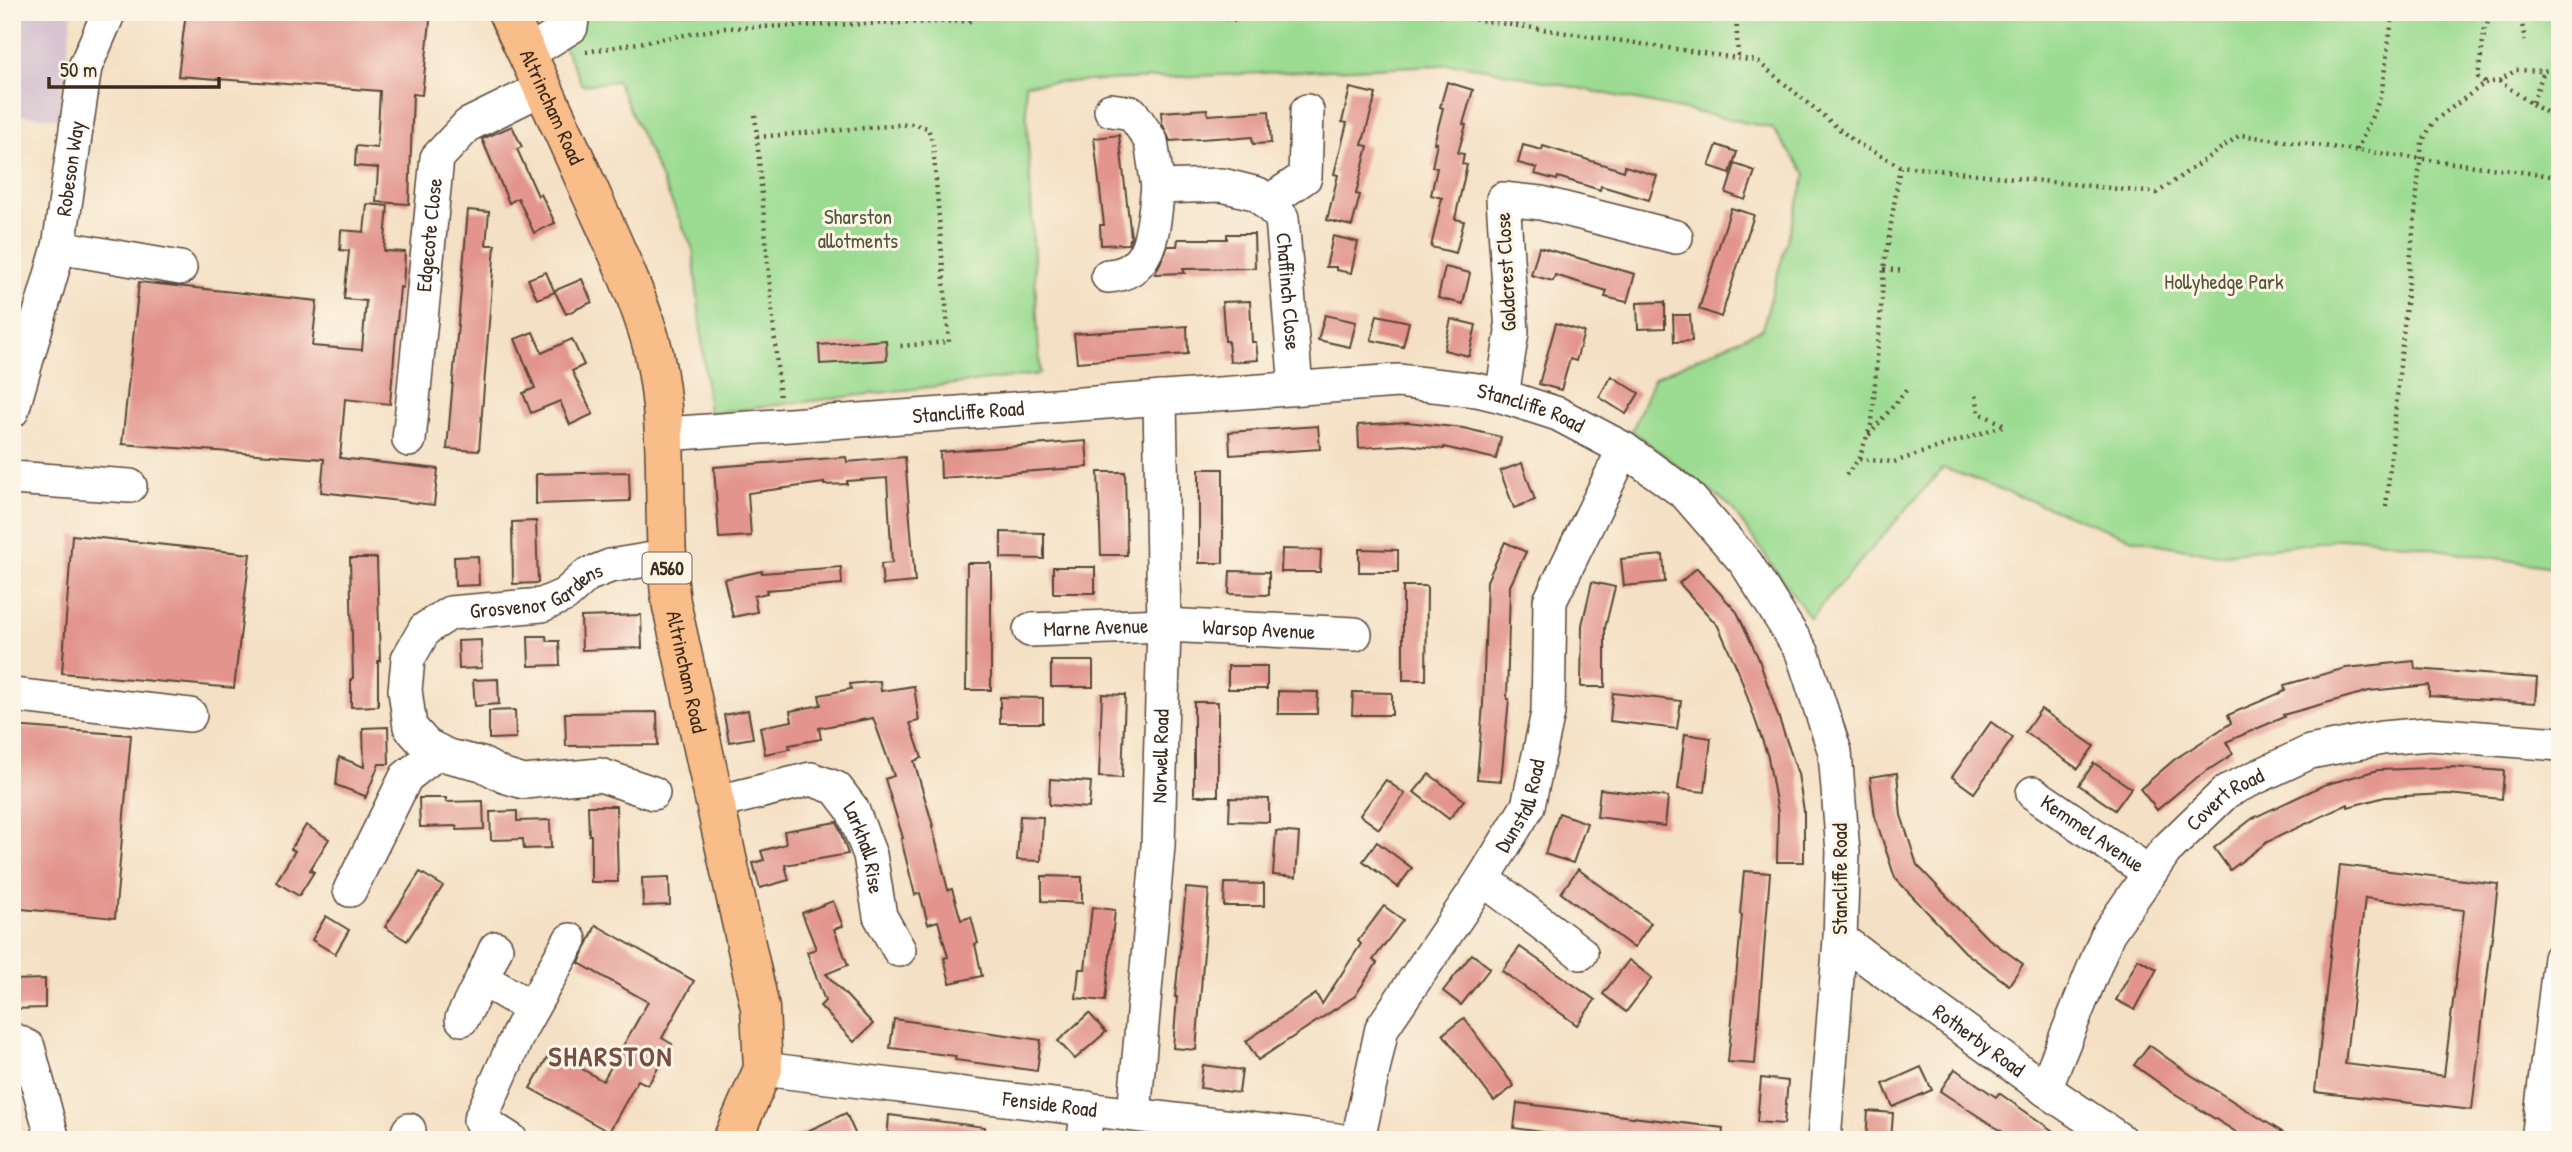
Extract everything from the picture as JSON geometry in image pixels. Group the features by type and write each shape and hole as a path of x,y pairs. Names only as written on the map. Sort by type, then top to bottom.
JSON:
{"main road":[{"name":"Altrincham Road","path":"507,12 631,288 653,352 666,434 665,557 681,654 760,1007 763,1069 732,1140"}],"street":[{"name":"Robeson Way","path":"12,411 59,247 85,66 109,12"},
{"name":"Edgecote Close","path":"409,440 437,158 468,125 535,71 570,27 573,12"},
{"path":"1108,276 1123,275 1142,262 1152,234 1158,187 1151,141 1132,113 1111,110"},
{"path":"1158,187 1222,185 1258,194 1267,203 1305,177 1307,111"},
{"name":"Goldcrest Close","path":"1502,396 1512,332 1502,186 1541,204 1676,237"},
{"name":"Chaffinch Close","path":"1267,203 1282,218 1296,388"},
{"name":"Robeson Way","path":"59,247 180,268"},
{"name":"Stancliffe Road","path":"666,434 1398,382 1477,390 1502,396 1558,414 1624,449 1686,494 1746,563 1802,652 1835,752 1843,852 1840,939 1824,1140"},
{"name":"Norwell Road","path":"1133,1114 1158,846 1164,625 1160,398"},
{"name":"Dunstall Road","path":"1358,1140 1382,1028 1483,879 1528,806 1548,713 1550,601 1624,449"},
{"path":"12,478 130,486"},
{"name":"Grosvenor Gardens","path":"653,793 600,775 524,782 482,764 449,757 426,746 410,727 405,690 408,659 425,629 450,613 541,605 565,595 587,575 610,566 665,557"},
{"name":"Marne Avenue","path":"1030,630 1164,625"},
{"name":"Warsop Avenue","path":"1164,625 1355,634"},
{"path":"12,695 190,715"},
{"name":"Covert Road","path":"2045,1089 2108,933 2165,851 2227,791 2310,752 2362,741 2429,734 2560,744"},
{"path":"350,890 406,777 438,751"},
{"name":"Larkhall Rise","path":"714,803 811,779 836,788 852,809 870,855 880,916 899,950"},
{"name":"Kemmel Avenue","path":"2033,793 2150,873"},
{"path":"1483,879 1581,953"},
{"name":"Rotherby Road","path":"1840,939 2045,1089 2120,1140"},
{"path":"511,1140 480,1121 520,1028 570,940"},
{"path":"462,1019 496,948"},
{"path":"2538,1140 2560,958"},
{"path":"482,979 532,1008"},
{"path":"12,1039 28,1047 53,1140"},
{"name":"Fenside Road","path":"763,1069 1086,1124 1133,1114 1337,1140"}],"path":[{"path":"585,52 725,27 969,21 979,12"},
{"path":"1178,12 1236,20 1307,12"},
{"path":"1391,12 1445,15 1757,61 1855,142 1900,166 2157,193 2240,135 2560,177"},
{"path":"1736,12 1738,58"},
{"path":"2357,150 2381,96 2393,12"},
{"path":"2485,83 2477,77 2485,27 2494,12"},
{"path":"2520,12 2525,41"},
{"path":"2386,507 2422,142 2434,121 2485,83 2499,81 2516,70 2544,71 2560,66"},
{"path":"2532,104 2544,71"},
{"path":"2499,81 2560,120"},
{"path":"755,115 783,426"},
{"path":"757,137 911,124 928,128 933,144 950,342 900,346"},
{"path":"1846,475 1859,459 1872,422 1884,269 1900,166"},
{"path":"1884,269 1905,271"},
{"path":"1868,435 1908,388"},
{"path":"1859,459 1894,462 2005,425 1979,413 1976,394"}],"shaded area":[{"path":"12,12 72,12 60,119 14,114 12,129"}],"green space":[{"name":"Hollyhedge Park","path":"548,12 2560,12 2560,568 2358,537 2218,555 2133,539 1943,468 1810,618 1730,506 1632,431 1654,378 1762,329 1806,174 1772,128 1461,64 1025,84 1040,374 709,413 693,249 617,81 582,85"}],"building":[{"path":"186,12 431,12 422,95 413,94 409,204 376,202 378,168 355,166 356,146 377,148 380,91 178,76"},
{"path":"1447,82 1473,90 1458,153 1464,154 1462,164 1467,165 1455,219 1464,221 1456,253 1431,247 1442,198 1431,195 1437,168 1432,167 1437,143 1434,143"},
{"path":"1350,88 1376,94 1362,145 1368,146 1356,194 1360,195 1352,226 1327,220 1338,175 1334,174 1347,123 1342,122"},
{"path":"1207,109 1208,115 1269,111 1271,143 1253,144 1252,137 1170,141 1162,123 1161,112"},
{"path":"512,126 522,147 517,149 538,196 541,194 555,223 534,233 518,198 509,203 482,139"},
{"path":"1119,135 1131,237 1128,244 1101,245 1100,225 1104,225 1094,138"},
{"path":"1523,145 1542,150 1543,146 1624,171 1625,166 1657,176 1649,200 1601,186 1600,190 1558,177 1557,180 1535,174 1537,168 1518,163"},
{"path":"1717,145 1737,152 1730,173 1709,166"},
{"path":"1735,164 1755,171 1745,200 1726,193"},
{"path":"367,204 388,206 384,251 405,252 403,288 400,287 390,404 345,399 340,458 438,469 434,505 321,492 324,459 122,444 139,282 317,301 312,346 362,350 366,301 344,299 349,251 340,250 341,230 364,232"},
{"path":"1731,208 1754,215 1721,317 1699,309"},
{"path":"468,210 489,212 486,245 495,245 479,451 447,449"},
{"path":"1227,234 1254,234 1255,268 1183,269 1185,273 1155,274 1168,246 1177,246 1178,239 1227,239"},
{"path":"1333,236 1358,242 1351,273 1336,270 1336,267 1326,267"},
{"path":"1539,247 1635,274 1627,302 1605,297 1607,291 1555,275 1553,281 1531,275"},
{"path":"1445,267 1470,273 1463,304 1438,298"},
{"path":"546,272 554,291 582,279 592,302 566,314 555,292 537,299 528,279"},
{"path":"1250,301 1252,342 1256,342 1258,360 1230,362 1228,341 1225,341 1222,302"},
{"path":"1665,302 1665,328 1638,329 1637,303"},
{"path":"1325,315 1356,322 1350,347 1318,340"},
{"path":"1377,315 1409,322 1403,347 1371,340"},
{"path":"1673,315 1690,315 1692,341 1674,342"},
{"path":"1451,319 1476,325 1469,356 1444,350"},
{"path":"1556,323 1584,332 1576,361 1570,359 1561,390 1539,384"},
{"path":"1187,326 1188,354 1077,362 1074,334"},
{"path":"533,332 542,353 572,339 584,365 572,371 593,414 570,425 560,401 531,413 523,393 535,388 515,339"},
{"path":"886,340 887,360 820,364 819,345"},
{"path":"1611,376 1639,393 1626,414 1599,397"},
{"path":"1407,422 1463,428 1501,437 1496,459 1444,447 1405,445 1359,448 1358,425"},
{"path":"1318,426 1320,449 1230,455 1229,432"},
{"path":"1086,441 1088,467 941,478 940,452"},
{"path":"846,457 847,462 905,457 915,582 883,585 881,564 892,563 887,478 748,493 751,536 719,538 714,467"},
{"path":"1522,463 1535,500 1514,508 1500,471"},
{"path":"1199,469 1223,469 1223,563 1199,563"},
{"path":"629,472 630,501 536,504 536,474"},
{"path":"1098,472 1125,472 1127,555 1101,555"},
{"path":"536,521 538,583 513,584 512,522"},
{"path":"1001,532 1044,533 1044,559 1001,558"},
{"path":"72,535 250,554 234,688 62,673"},
{"path":"1505,542 1526,552 1510,586 1509,699 1501,781 1477,779 1483,704 1487,581"},
{"path":"1282,549 1321,550 1320,572 1281,572"},
{"path":"1359,549 1398,550 1398,572 1359,572"},
{"path":"1663,555 1665,582 1624,586 1621,559"},
{"path":"478,556 479,585 455,586 454,557"},
{"path":"350,558 377,558 380,661 378,706 351,707 353,678"},
{"path":"967,563 991,563 991,690 966,690"},
{"path":"841,567 842,584 766,590 767,593 754,596 757,612 733,617 724,579 762,571"},
{"path":"1053,567 1095,567 1095,593 1053,593"},
{"path":"1697,568 1737,612 1758,657 1798,774 1804,811 1804,862 1777,862 1778,813 1768,757 1738,670 1718,626 1679,583"},
{"path":"1230,571 1269,572 1269,595 1229,594"},
{"path":"1592,582 1615,587 1605,628 1605,687 1581,687 1582,625"},
{"path":"1403,586 1427,586 1426,680 1403,680"},
{"path":"641,615 642,648 582,650 581,617"},
{"path":"528,636 546,636 547,641 559,641 560,665 529,666"},
{"path":"481,640 482,668 459,669 458,641"},
{"path":"1051,661 1093,661 1093,687 1051,687"},
{"path":"2414,661 2415,669 2537,678 2535,703 2429,696 2429,685 2369,691 2283,715 2284,717 2226,742 2233,754 2193,780 2157,810 2140,789 2175,759 2231,723 2228,715 2285,691 2284,685 2346,668"},
{"path":"1228,666 1267,666 1267,689 1228,689"},
{"path":"498,679 499,704 475,706 473,680"},
{"path":"880,681 881,691 914,686 919,721 910,723 922,758 914,761 948,890 952,889 961,920 971,917 978,943 975,944 982,976 950,983 944,958 948,957 938,921 928,924 920,893 915,895 901,839 903,838 885,779 894,776 873,718 819,728 821,739 789,745 790,749 765,754 760,727 792,721 790,711 821,705 819,695 851,689 850,684"},
{"path":"1278,691 1318,692 1317,714 1278,714"},
{"path":"1353,692 1392,693 1392,715 1352,715"},
{"path":"1613,693 1681,701 1677,729 1610,721"},
{"path":"1102,694 1125,695 1122,778 1099,777"},
{"path":"1000,697 1043,698 1043,723 1000,723"},
{"path":"1194,702 1218,702 1218,796 1194,796"},
{"path":"2041,709 2094,746 2078,769 2025,732"},
{"path":"515,710 516,738 489,739 489,711"},
{"path":"748,710 753,738 729,742 724,715"},
{"path":"657,712 658,745 566,746 565,713"},
{"path":"1991,722 2013,738 1974,793 1952,777"},
{"path":"12,726 131,735 115,918 12,908"},
{"path":"388,727 389,764 379,764 365,799 365,796 336,785 339,757 364,767 363,728"},
{"path":"1685,734 1711,738 1705,792 1678,789"},
{"path":"2094,763 2131,788 2115,810 2079,785"},
{"path":"2453,767 2504,771 2502,799 2447,794 2385,797 2348,807 2348,804 2267,842 2230,870 2214,848 2253,818 2324,785 2378,770"},
{"path":"1897,773 1901,815 1917,865 1985,936 2023,964 2009,985 1965,952 1895,878 1875,817 1870,777"},
{"path":"1429,774 1464,800 1449,819 1414,792"},
{"path":"1050,779 1091,782 1089,808 1049,805"},
{"path":"1386,780 1405,794 1379,829 1360,815"},
{"path":"1600,789 1668,797 1665,826 1597,817"},
{"path":"419,798 446,798 446,802 483,801 484,829 457,830 457,826 420,827"},
{"path":"1230,798 1269,799 1269,822 1229,821"},
{"path":"588,806 616,806 618,882 591,882"},
{"path":"517,811 517,821 550,820 551,848 524,849 523,839 491,840 490,812"},
{"path":"1559,813 1587,823 1573,863 1545,854"},
{"path":"1020,816 1043,817 1041,861 1017,860"},
{"path":"837,822 848,854 785,865 789,880 760,888 753,863 764,860 761,851 786,844 784,831"},
{"path":"306,825 329,839 310,870 314,872 299,896 276,882 295,851 291,849"},
{"path":"1276,831 1299,833 1296,877 1273,875"},
{"path":"1377,842 1412,868 1398,887 1363,861"},
{"path":"2340,865 2498,884 2472,1110 2315,1092","holes":["2365,898 2464,910 2444,1076 2345,1064"]},
{"path":"1578,869 1651,923 1634,948 1561,893"},
{"path":"1744,871 1770,873 1755,1064 1728,1062"},
{"path":"420,872 443,886 407,941 385,927"},
{"path":"1042,876 1082,877 1082,903 1042,901"},
{"path":"669,877 670,905 643,906 642,878"},
{"path":"1225,883 1264,884 1264,906 1224,906"},
{"path":"1186,888 1209,890 1196,1050 1173,1048 1175,997"},
{"path":"833,901 843,926 834,929 848,965 826,974 873,1024 854,1042 820,1006 825,1001 807,952 816,949 802,913"},
{"path":"1384,906 1403,920 1373,960 1377,963 1355,996 1258,1060 1246,1041 1316,994 1322,1004 1361,944 1358,941"},
{"path":"1092,907 1115,910 1105,1001 1076,998 1079,969 1085,969"},
{"path":"326,916 349,930 335,954 312,940"},
{"path":"596,925 694,981 662,1038 672,1044 648,1085 638,1080 609,1132 530,1088 551,1051 603,1081 648,1002 579,963"},
{"path":"1520,947 1595,1000 1577,1025 1502,971"},
{"path":"1472,954 1490,968 1461,1005 1443,991"},
{"path":"2138,959 2157,969 2135,1010 2116,1000"},
{"path":"1629,960 1652,978 1626,1012 1603,994"},
{"path":"45,979 45,1008 12,1009 12,980"},
{"path":"1089,1013 1106,1032 1075,1059 1058,1041"},
{"path":"1464,1018 1514,1086 1494,1101 1443,1034"},
{"path":"894,1019 1041,1040 1037,1071 955,1060 956,1056 890,1048"},
{"path":"2149,1045 2191,1075 2295,1140 2249,1140 2169,1090 2134,1065"},
{"path":"1203,1065 1242,1070 1239,1093 1200,1088"},
{"path":"1921,1067 1932,1090 1893,1107 1883,1084"},
{"path":"1955,1069 1996,1097 1999,1093 2066,1140 2015,1140 1940,1091"},
{"path":"1761,1078 1788,1081 1784,1124 1757,1122"},
{"path":"1517,1103 1723,1128 1722,1140 1597,1140 1514,1128"},
{"path":"1868,1111 1893,1113 1891,1140 1866,1140"},
{"path":"846,1113 858,1140 788,1140"},
{"path":"889,1115 985,1127 984,1140 887,1140"}],"district":[{"name":"SHARSTON","path":"611,1056"}],"park label":[{"name":"Sharston allotments","path":"858,229"}]}
